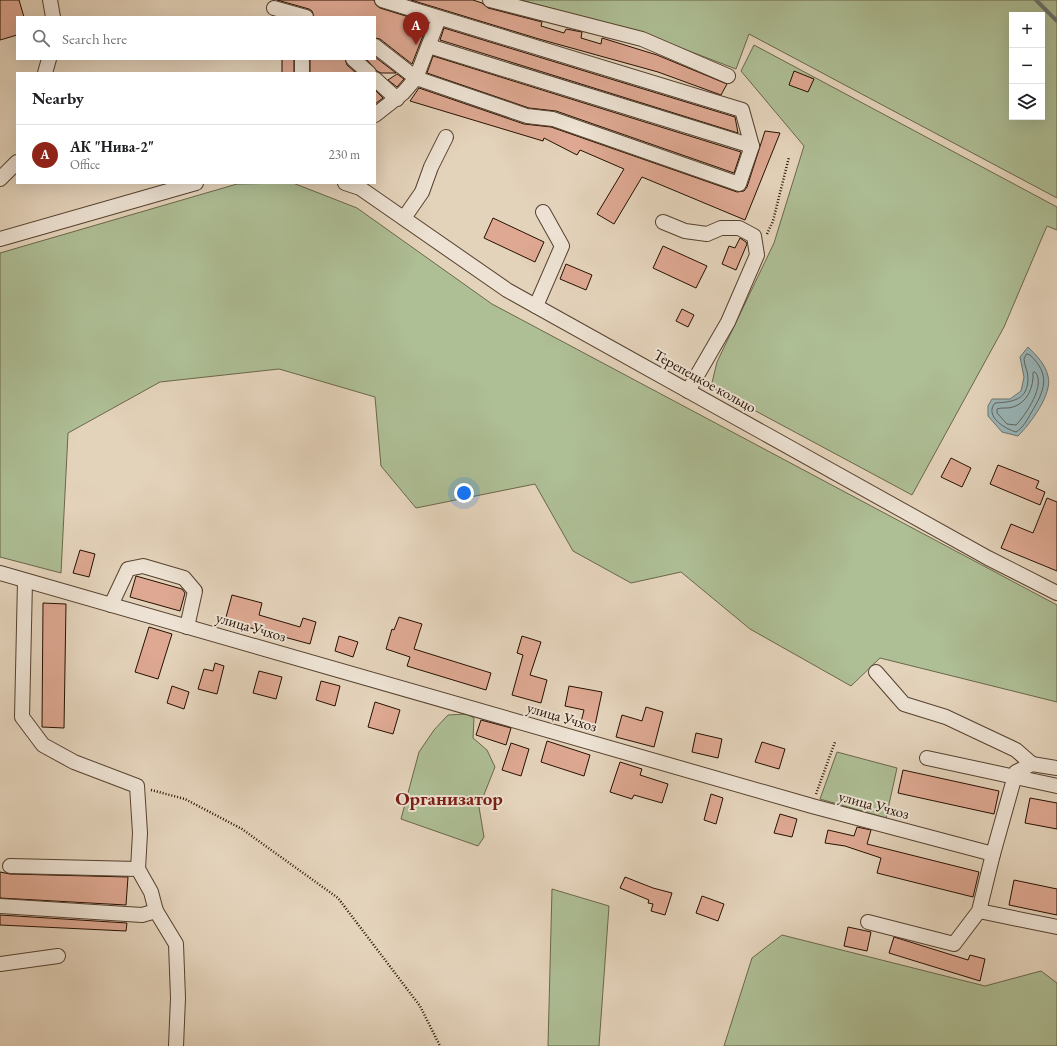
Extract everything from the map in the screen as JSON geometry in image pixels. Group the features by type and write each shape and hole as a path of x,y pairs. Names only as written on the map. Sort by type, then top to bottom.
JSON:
{"street":[{"path":"50,0 53,16"},
{"path":"376,47 416,78 526,116 553,119 739,184 752,146 742,110 382,0"},
{"path":"490,0 642,39 728,76"},
{"path":"274,8 302,16"},
{"path":"376,114 397,99 416,78 439,18"},
{"path":"428,46 752,146"},
{"path":"45,72 49,60"},
{"path":"302,60 302,72"},
{"path":"354,60 368,72"},
{"path":"376,80 397,99"},
{"path":"404,218 422,192 431,167 446,137"},
{"path":"0,179 16,163"},
{"path":"0,240 190,184"},
{"name":"Терепецкое кольцо","path":"348,184 360,188 507,290 988,558 1057,594"},
{"path":"536,306 562,246 543,212"},
{"path":"663,222 685,231 707,234 720,228 739,228 754,236 757,255 728,322 688,391"},
{"path":"111,605 128,569 142,566 184,578 195,591 187,627"},
{"name":"улица Учхоз","path":"0,573 812,806 993,854"},
{"path":"25,581 22,717 43,745 74,762 137,786 140,833 138,869 151,892 156,911 176,944 178,998 176,1046"},
{"path":"876,672 904,704 946,717 1016,750 1032,764 1057,768"},
{"path":"927,758 1057,786"},
{"path":"868,922 954,944 979,911 1016,772 1032,764"},
{"path":"10,866 138,869"},
{"path":"0,906 142,915 156,911"},
{"path":"979,911 1057,927"},
{"path":"0,964 58,956"}],"path":[{"path":"757,255 773,221 789,157"},
{"path":"812,806 835,742"},
{"path":"137,786 185,799 242,828 338,898 420,1006 440,1046"}],"green space":[{"path":"521,0 1057,0 1057,198 749,34 736,69 642,33"},
{"path":"754,45 1057,207 1057,230 1047,226 1004,327 912,495 711,387 717,362 774,243 804,146 741,71"},
{"path":"237,184 296,184 357,208 492,304 1057,605 1057,702 880,658 851,686 750,629 681,572 631,583 573,551 535,484 416,508 381,466 375,397 279,369 160,382 68,433 61,573 0,557 0,253"},
{"path":"467,714 474,718 473,738 487,750 495,767 479,807 484,837 478,846 401,819 419,752 434,730 448,715"},
{"path":"837,752 897,768 886,818 820,799"},
{"path":"552,889 609,906 599,1046 548,1046"},
{"path":"782,935 985,986 1041,971 1057,983 1057,1046 724,1046 752,958"}],"water":[{"path":"1028,347 1043,364 1049,383 1044,400 1034,416 1018,436 1002,432 988,416 988,406 992,399 1010,399 1021,391 1024,377 1020,357"}],"building":[{"path":"0,0 19,0 24,16 16,16 16,35 0,40"},
{"path":"277,0 374,0 376,5 380,8 428,23 412,64 380,39 376,38 376,16 314,16 312,11"},
{"path":"411,0 473,0 482,3 488,8 542,22 541,26 564,33 566,29 582,32 581,38 601,44 602,38 657,55 727,84 721,95 658,72 539,39"},
{"path":"444,28 735,117 738,133 440,40"},
{"path":"433,56 741,152 734,173 556,111 529,108 427,73"},
{"path":"376,58 396,73 381,73 377,71 367,60 376,60"},
{"path":"282,60 294,60 294,72 282,72"},
{"path":"310,60 345,60 347,65 355,72 310,72"},
{"path":"794,71 814,79 808,92 789,85"},
{"path":"397,74 404,79 397,87 388,80"},
{"path":"419,88 524,124 551,127 737,192 744,191 747,187 765,131 780,133 745,220 642,177 614,224 597,214 624,169 580,150 577,155 544,138 543,141 410,101"},
{"path":"376,91 383,98 376,103"},
{"path":"493,218 544,242 535,262 484,238"},
{"path":"740,238 747,244 736,270 722,264 729,246 735,248"},
{"path":"663,246 707,266 696,288 653,268"},
{"path":"566,264 592,275 586,290 560,279"},
{"path":"682,309 694,315 688,327 676,321"},
{"path":"951,458 971,468 962,487 941,477"},
{"path":"998,465 1039,481 1036,488 1045,492 1040,505 990,484"},
{"path":"1047,498 1057,502 1057,571 1001,548 1011,524 1033,533"},
{"path":"80,550 95,554 89,577 73,573"},
{"path":"136,576 182,589 185,593 180,611 130,597"},
{"path":"232,595 262,603 259,615 300,627 303,618 316,622 310,644 225,621"},
{"path":"43,603 66,604 64,728 42,727"},
{"path":"399,617 422,624 414,649 491,673 486,690 407,666 410,657 386,649 392,629 394,630"},
{"path":"149,627 172,634 158,679 135,672"},
{"path":"339,636 358,642 353,657 335,651"},
{"path":"522,636 541,642 530,675 547,680 541,703 512,695 523,655 517,653"},
{"path":"215,663 224,666 217,694 198,689 204,669 213,671"},
{"path":"259,671 282,677 276,699 253,693"},
{"path":"321,681 340,686 335,706 316,700"},
{"path":"172,686 189,692 184,709 167,703"},
{"path":"569,686 602,692 594,730 580,726 584,710 565,706"},
{"path":"375,702 400,710 393,734 368,727"},
{"path":"646,707 663,712 654,747 616,737 622,715 642,721"},
{"path":"481,720 511,728 506,745 476,735"},
{"path":"696,733 722,739 718,758 692,752"},
{"path":"547,741 590,755 584,776 541,762"},
{"path":"762,742 785,749 779,769 755,762"},
{"path":"511,743 529,749 521,776 502,770"},
{"path":"620,762 642,769 640,775 668,784 662,803 634,795 632,799 610,792"},
{"path":"903,770 999,791 994,814 898,793"},
{"path":"711,794 723,798 716,824 704,820"},
{"path":"1030,798 1057,803 1057,829 1025,823"},
{"path":"780,814 797,819 792,837 774,833"},
{"path":"857,827 871,830 867,844 979,872 973,897 877,873 881,858 845,846 825,843 828,830 854,836"},
{"path":"0,872 10,874 128,877 126,905 0,898"},
{"path":"625,877 653,888 672,893 665,915 651,911 653,904 648,903 649,900 620,888"},
{"path":"1014,880 1057,889 1057,915 1009,905"},
{"path":"702,896 724,904 718,921 696,913"},
{"path":"0,915 127,923 126,931 0,925"},
{"path":"848,927 871,932 867,951 844,946"},
{"path":"894,937 968,960 970,955 985,959 980,981 889,953"}],"waterway":[{"path":"1036,0 1057,21"}],"place":[{"name":"АК \"Нива-2\"","path":"416,45"}],"district":[{"name":"Организатор","path":"449,798"}]}
